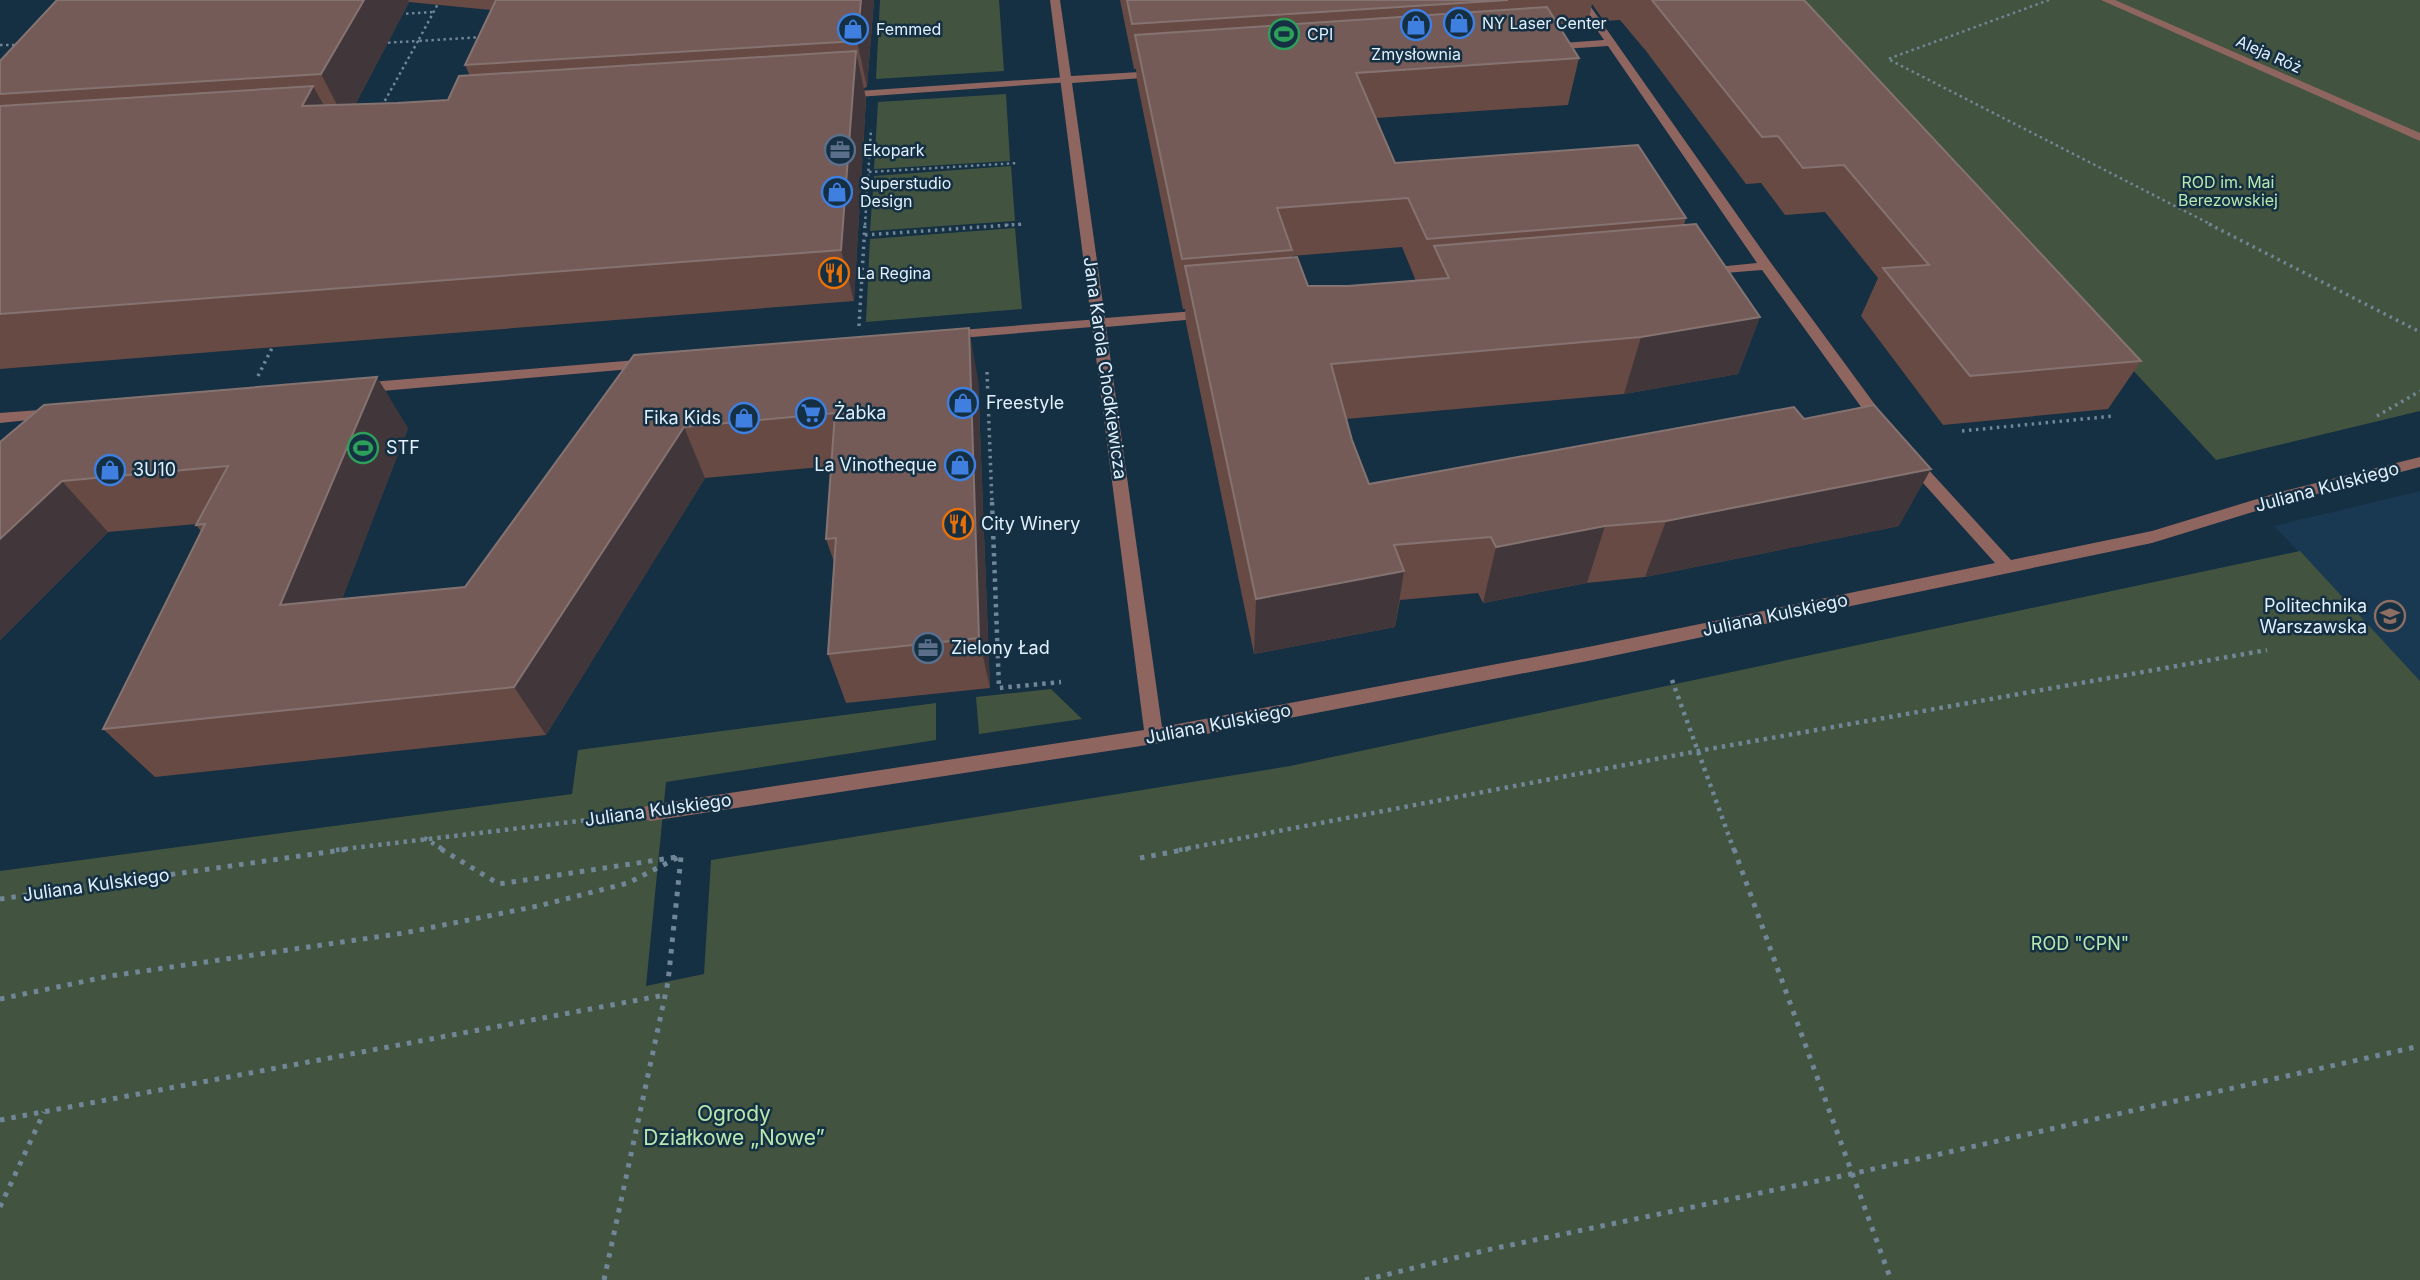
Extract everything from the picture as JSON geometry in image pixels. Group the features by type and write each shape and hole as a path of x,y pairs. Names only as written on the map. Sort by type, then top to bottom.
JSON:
{"street":[{"name":"Jana Karola Chodkiewicza","path":"1055,0 1154,736"},
{"path":"1581,0 1766,266 1895,441 2007,566"},
{"name":"Aleja Róż","path":"2105,0 2420,137"},
{"path":"1535,48 1611,43"},
{"path":"833,95 1175,72"},
{"path":"1686,273 1766,266"},
{"path":"936,336 1217,313"},
{"path":"340,390 668,362"},
{"path":"0,418 69,412"},
{"name":"Juliana Kulskiego","path":"651,813 1154,736 1593,653 2152,537 2280,498 2420,462"}],"path":[{"path":"377,116 440,0"},
{"path":"2049,0 1888,59 2420,332"},
{"path":"392,15 433,12"},
{"path":"377,43 485,37"},
{"path":"0,44 26,46"},
{"path":"859,326 871,124"},
{"path":"869,172 1018,163"},
{"path":"865,235 1024,224"},
{"path":"258,376 278,336"},
{"path":"987,372 999,688 1061,682"},
{"path":"2377,415 2420,391"},
{"path":"1962,431 2114,416"},
{"path":"1140,858 1698,751 2267,650"},
{"path":"1672,680 1891,1280"},
{"path":"604,1280 665,995 686,807"},
{"name":"Juliana Kulskiego","path":"0,899 423,838 651,813"},
{"path":"423,838 499,884 681,856"},
{"path":"0,999 110,976 404,933 538,906 628,883 681,856"},
{"path":"0,1120 665,995"},
{"path":"1365,1280 1501,1247 1851,1174 2420,1046"},
{"path":"0,1207 44,1112"}],"shaded area":[{"name":"Politechnika Warszawska","path":"2420,491 2420,681 2274,526"}],"green space":[{"path":"880,0 999,0 1004,71 876,79"},
{"name":"ROD im. Mai Berezowskiej","path":"1775,0 2420,0 2420,411 2216,460 1895,113"},
{"path":"1006,94 1010,161 874,169 878,102"},
{"path":"1011,166 1015,221 870,231 874,176"},
{"path":"1015,228 1022,309 866,322 870,239"},
{"name":"ROD \"CPN\"","path":"2300,551 2420,681 2420,1280 0,1280 0,871 572,794 578,750 936,703 936,740 666,782 646,986 704,974 711,860 1290,766"},
{"path":"1051,689 1082,719 979,734 976,697"}],"building":[{"path":"57,0 364,0 321,74 0,94 0,61"},
{"path":"496,0 861,0 857,41 465,65"},
{"path":"1127,0 1508,0 1132,24"},
{"path":"1652,0 1804,0 2141,361 1970,376 1883,268 1929,265 1844,165 1803,168 1778,136 1762,137"},
{"path":"1547,7 1579,58 1356,73 1395,163 1638,145 1686,218 1427,239 1408,198 1277,208 1292,250 1182,259 1135,35"},
{"path":"856,51 841,250 0,314 0,106 313,86 302,106 448,100 459,76"},
{"path":"1696,224 1760,317 1641,337 1331,364 1352,440 1369,484 1794,407 1804,419 1874,405 1931,469 1666,521 1605,526 1496,547 1491,537 1394,545 1404,571 1256,599 1185,266 1297,257 1308,286 1348,286 1449,278 1434,246"},
{"path":"969,328 979,638 828,654 836,538 826,539 835,413 684,427 514,687 103,729 205,524 196,525 228,466 62,481 0,539 0,442 44,405 377,377 280,605 465,587 634,355"}],"place":[{"name":"NY Laser Center","path":"1459,23"},
{"name":"Zmysłownia","path":"1416,25"},
{"name":"Femmed","path":"853,29"},
{"name":"CPI","path":"1284,34"},
{"name":"Ekopark","path":"840,150"},
{"name":"Superstudio Design","path":"837,192"},
{"name":"La Regina","path":"834,273"},
{"name":"Freestyle","path":"963,403"},
{"name":"Żabka","path":"811,413"},
{"name":"Fika Kids","path":"744,418"},
{"name":"STF","path":"363,448"},
{"name":"La Vinotheque","path":"960,465"},
{"name":"3U10","path":"110,470"},
{"name":"City Winery","path":"958,524"},
{"name":"Politechnika Warszawska","path":"2390,616"},
{"name":"Zielony Ład","path":"928,648"}],"park label":[{"name":"Ogrody Działkowe „Nowe”","path":"734,1126"}]}
